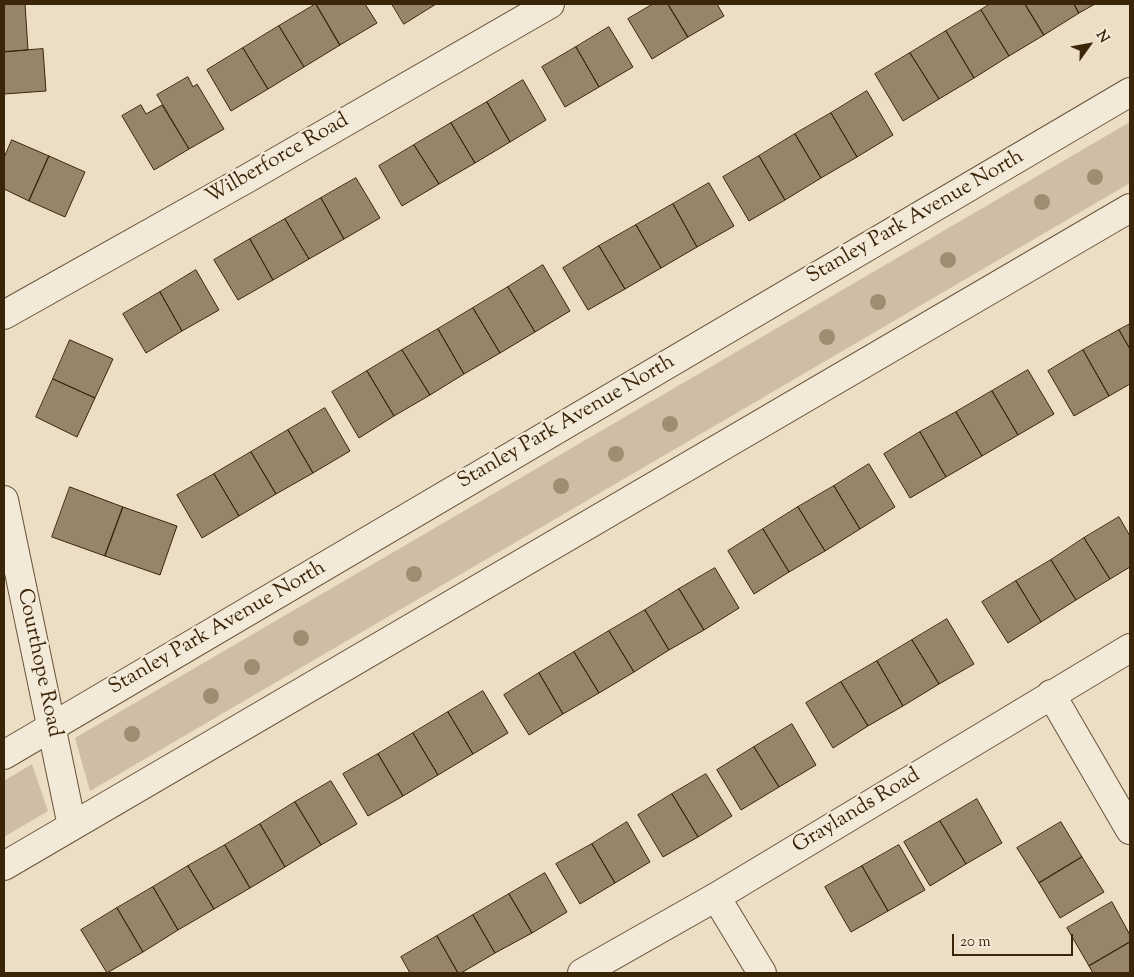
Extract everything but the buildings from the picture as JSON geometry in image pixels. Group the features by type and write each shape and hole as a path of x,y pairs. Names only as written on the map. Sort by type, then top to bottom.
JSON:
{"street":[{"name":"Wilberforce Road","path":"4,315 550,4"},
{"name":"Stanley Park Avenue North","path":"4,755 1130,92"},
{"path":"4,866 1130,208"},
{"name":"Courthope Road","path":"4,500 72,826"},
{"name":"Graylands Road","path":"582,973 716,896 1130,648"},
{"path":"1051,694 1130,830"},
{"path":"716,896 762,973"}],"shaded area":[{"path":"1130,122 1130,183 90,791 75,738"},
{"path":"32,764 48,811 4,837 4,781"}]}
